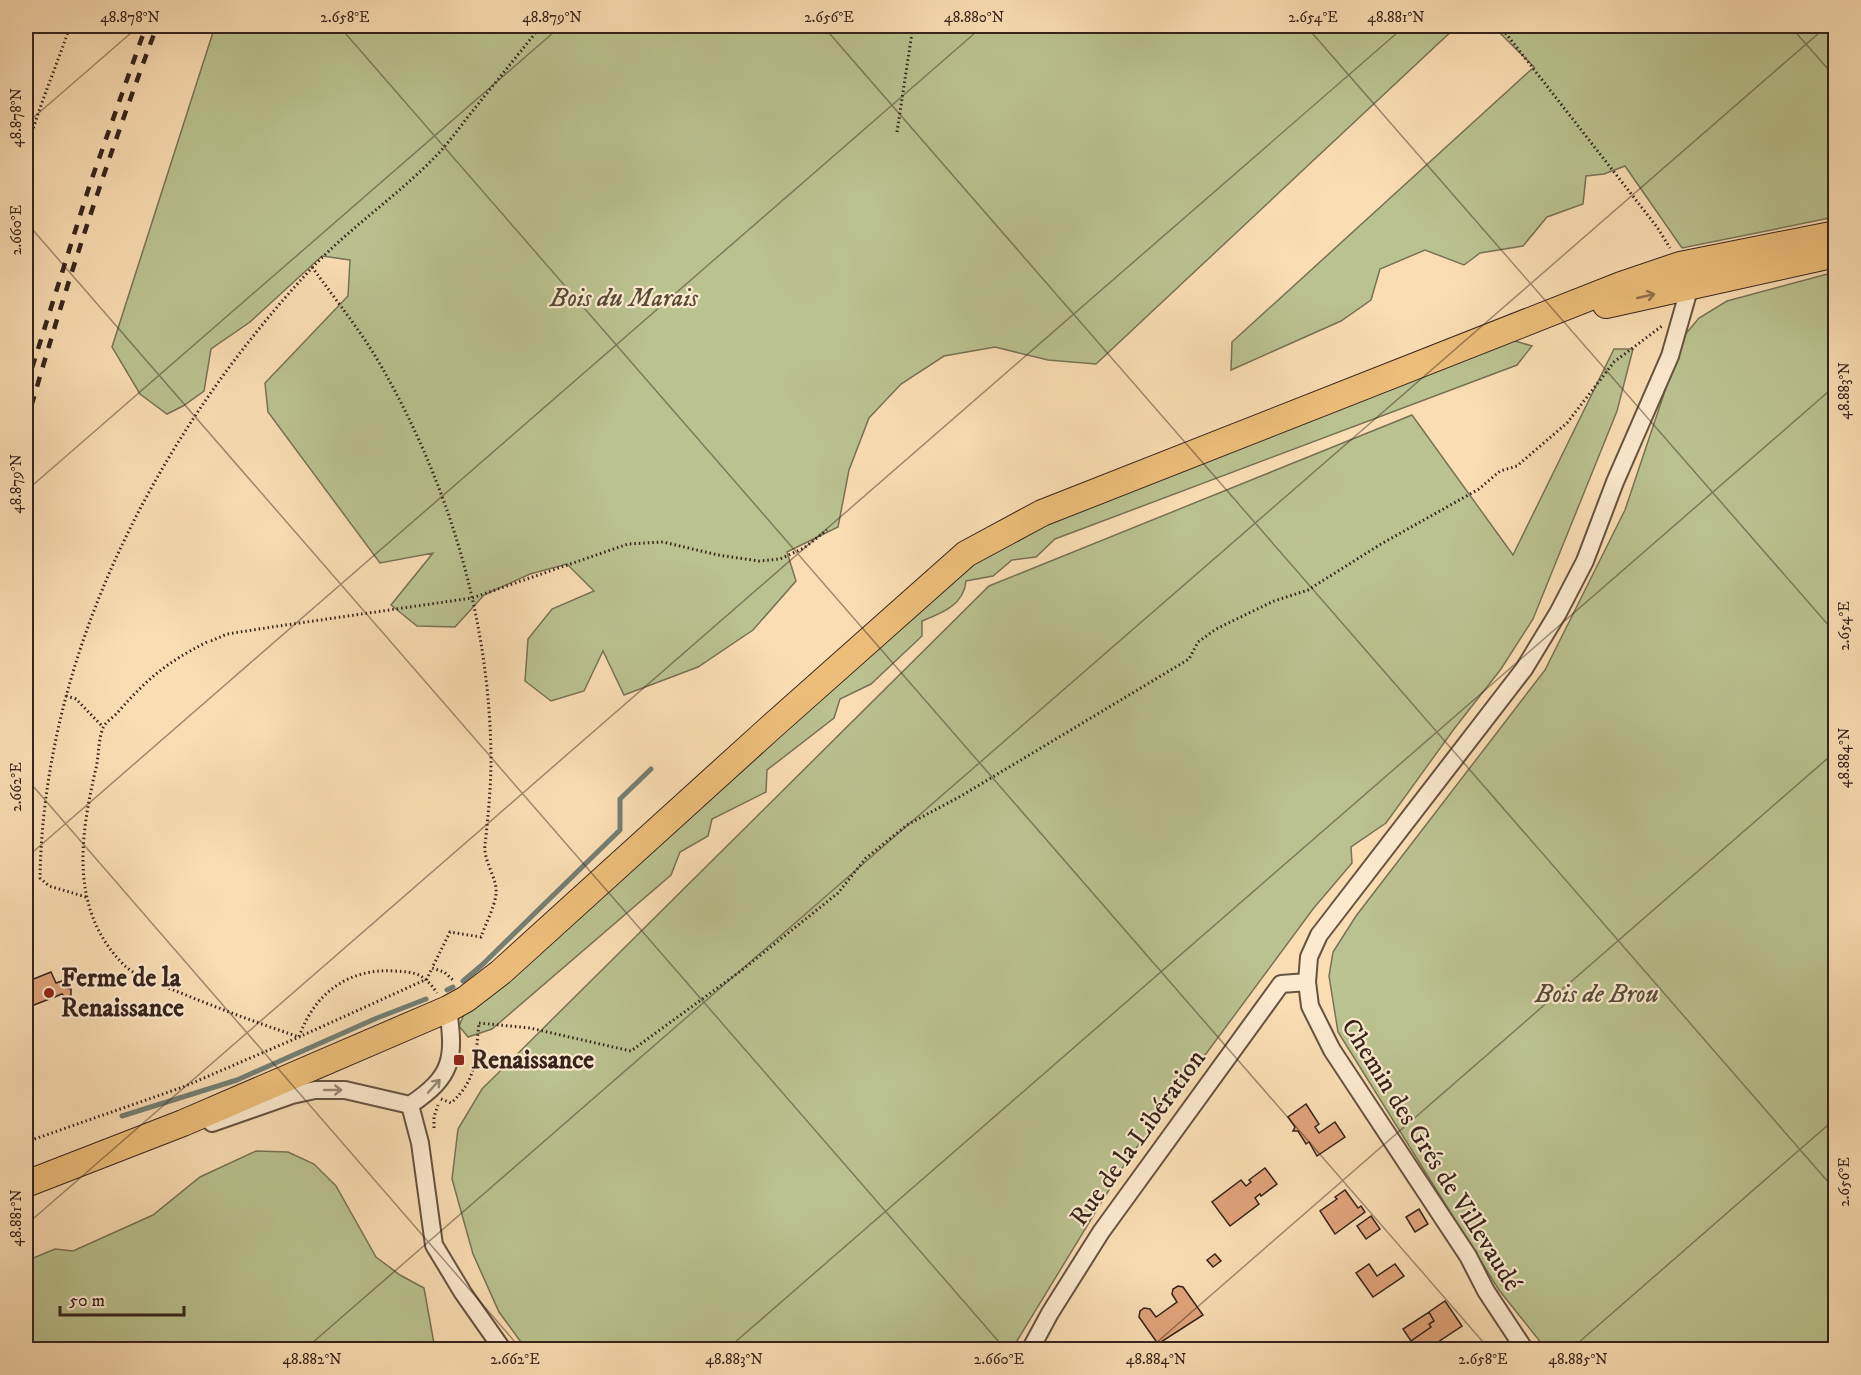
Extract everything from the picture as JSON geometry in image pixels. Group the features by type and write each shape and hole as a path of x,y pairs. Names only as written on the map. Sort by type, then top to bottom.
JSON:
{"main road":[{"path":"1684,287 1823,237"},
{"path":"26,1184 183,1123 448,1009 466,999 501,972 966,554 1042,513 1547,316 1627,301 1836,254"},
{"path":"26,1200 197,1128 427,1025 448,1009"}],"street":[{"name":"Chemin des Grés de Villevaudé","path":"1525,1350 1486,1291 1468,1257 1332,1050 1310,1006 1307,981 1309,957 1319,935 1524,669 1558,613 1584,561 1615,482 1670,356 1684,287"},
{"name":"Rue de la Libération","path":"1030,1350 1050,1313 1101,1232 1281,984 1307,981"},
{"path":"197,1128 292,1095 315,1090 345,1090 410,1105 432,1090 449,1061 451,1032 448,1009"},
{"path":"410,1105 420,1143 434,1245 463,1293 503,1350"}],"path":[{"path":"26,237 31,213 31,197 26,154 37,114 51,82 70,26"},
{"path":"86,897 49,886 40,878 43,810 71,673 102,588 153,485 240,352 312,267 436,156 541,26"},
{"path":"897,132 913,26"},
{"path":"479,1023 530,1028 631,1052 742,970 838,893 866,858 907,825 961,796 1189,659 1198,642 1216,629 1274,601 1308,590 1382,544 1479,489 1500,471 1517,466 1567,423 1614,362 1684,287 1657,227 1500,26"},
{"path":"312,267 379,363 420,441 436,478 451,521 472,598 487,684 491,761 484,850 497,893 481,936 474,937 450,932 432,968"},
{"path":"299,1037 217,1008 137,975 123,964 110,948 92,916 86,897 82,842 103,727 154,674 168,663 227,634 472,598 628,544 663,542 718,555 759,561 780,560 804,548 827,530"},
{"path":"66,696 76,699 103,727"},
{"path":"26,1142 183,1087 299,1037 427,978 408,972 386,970 367,971 349,978 322,998 305,1021 299,1037"},
{"path":"433,1134 434,1116 440,1099"}],"green space":[{"name":"Bois du Marais","path":"215,26 1457,26 1096,364 1048,360 995,347 944,356 901,384 869,418 849,470 838,527 787,552 796,581 753,630 698,667 624,695 603,651 584,691 551,701 525,681 528,639 552,609 594,591 567,564 530,574 484,595 455,627 417,626 391,605 433,553 380,563 268,412 265,383 348,296 350,260 322,256 250,322 211,349 204,391 167,414 140,394 112,347"},
{"path":"1493,26 1835,26 1835,217 1682,248 1625,166 1604,174 1586,176 1583,204 1547,217 1523,246 1480,253 1464,265 1425,250 1380,269 1371,300 1341,321 1231,370 1232,342 1534,67"},
{"name":"Bois de Brou","path":"1835,272 1835,1349 1546,1349 1499,1290 1338,1032 1329,976 1333,952 1356,916 1545,670 1625,510 1683,337 1699,318 1727,301"},
{"path":"1512,340 1532,346 1517,365 1055,539 1036,557 1012,560 993,576 966,581 961,596 951,607 922,621 922,636 871,684 840,699 834,718 767,770 766,792 712,819 708,836 680,852 671,875 492,1029 468,1037 459,1026 466,1010 945,583 983,556 1041,522"},
{"path":"1614,349 1633,349 1617,411 1533,619 1501,669 1386,823 1351,847 1352,863 1313,909 1126,1162 1012,1349 526,1349 499,1312 473,1254 452,1179 458,1129 482,1089 989,586 1412,415 1513,555"},
{"path":"256,1151 288,1152 314,1164 336,1186 376,1257 400,1275 424,1288 435,1349 26,1349 26,1261 55,1249 73,1251 153,1215 200,1177"}],"building":[{"name":"Ferme de la Renaissance","path":"51,972 56,983 62,981 66,988 71,989 71,995 66,998 62,994 29,1007 29,1012 26,1014 26,982"},
{"path":"1306,1104 1319,1124 1315,1127 1319,1133 1335,1122 1345,1137 1317,1156 1309,1142 1306,1144 1298,1131 1293,1131 1295,1127 1288,1117"},
{"path":"1265,1168 1277,1184 1255,1198 1259,1204 1230,1226 1212,1202 1241,1180 1246,1186 1251,1182 1249,1180"},
{"path":"1345,1190 1358,1208 1361,1206 1365,1212 1335,1234 1320,1211"},
{"path":"1419,1209 1428,1224 1415,1232 1406,1217"},
{"path":"1371,1216 1380,1229 1366,1239 1357,1226"},
{"path":"1215,1254 1221,1261 1213,1267 1207,1260"},
{"path":"1369,1264 1377,1276 1395,1264 1404,1276 1373,1297 1356,1273"},
{"path":"1178,1286 1183,1287 1203,1315 1158,1344 1139,1317 1140,1311 1144,1308 1150,1309 1156,1317 1177,1302 1172,1294 1173,1289"},
{"path":"1445,1301 1462,1326 1426,1350 1416,1350 1411,1341 1431,1327 1429,1324 1434,1321 1429,1312"},
{"path":"1429,1312 1434,1321 1429,1324 1431,1327 1411,1341 1403,1329"}],"waterway":[{"path":"1826,26 1836,42"},
{"path":"463,981 620,830 620,799 651,769"},
{"path":"447,990 453,987"},
{"path":"122,1116 237,1080 377,1018 426,999"}],"railway":[{"path":"26,387 90,184 146,26"},
{"path":"26,425 87,224 157,26"}],"place":[{"name":"Ferme de la Renaissance","path":"49,993"},
{"name":"Renaissance","path":"459,1060"}]}
